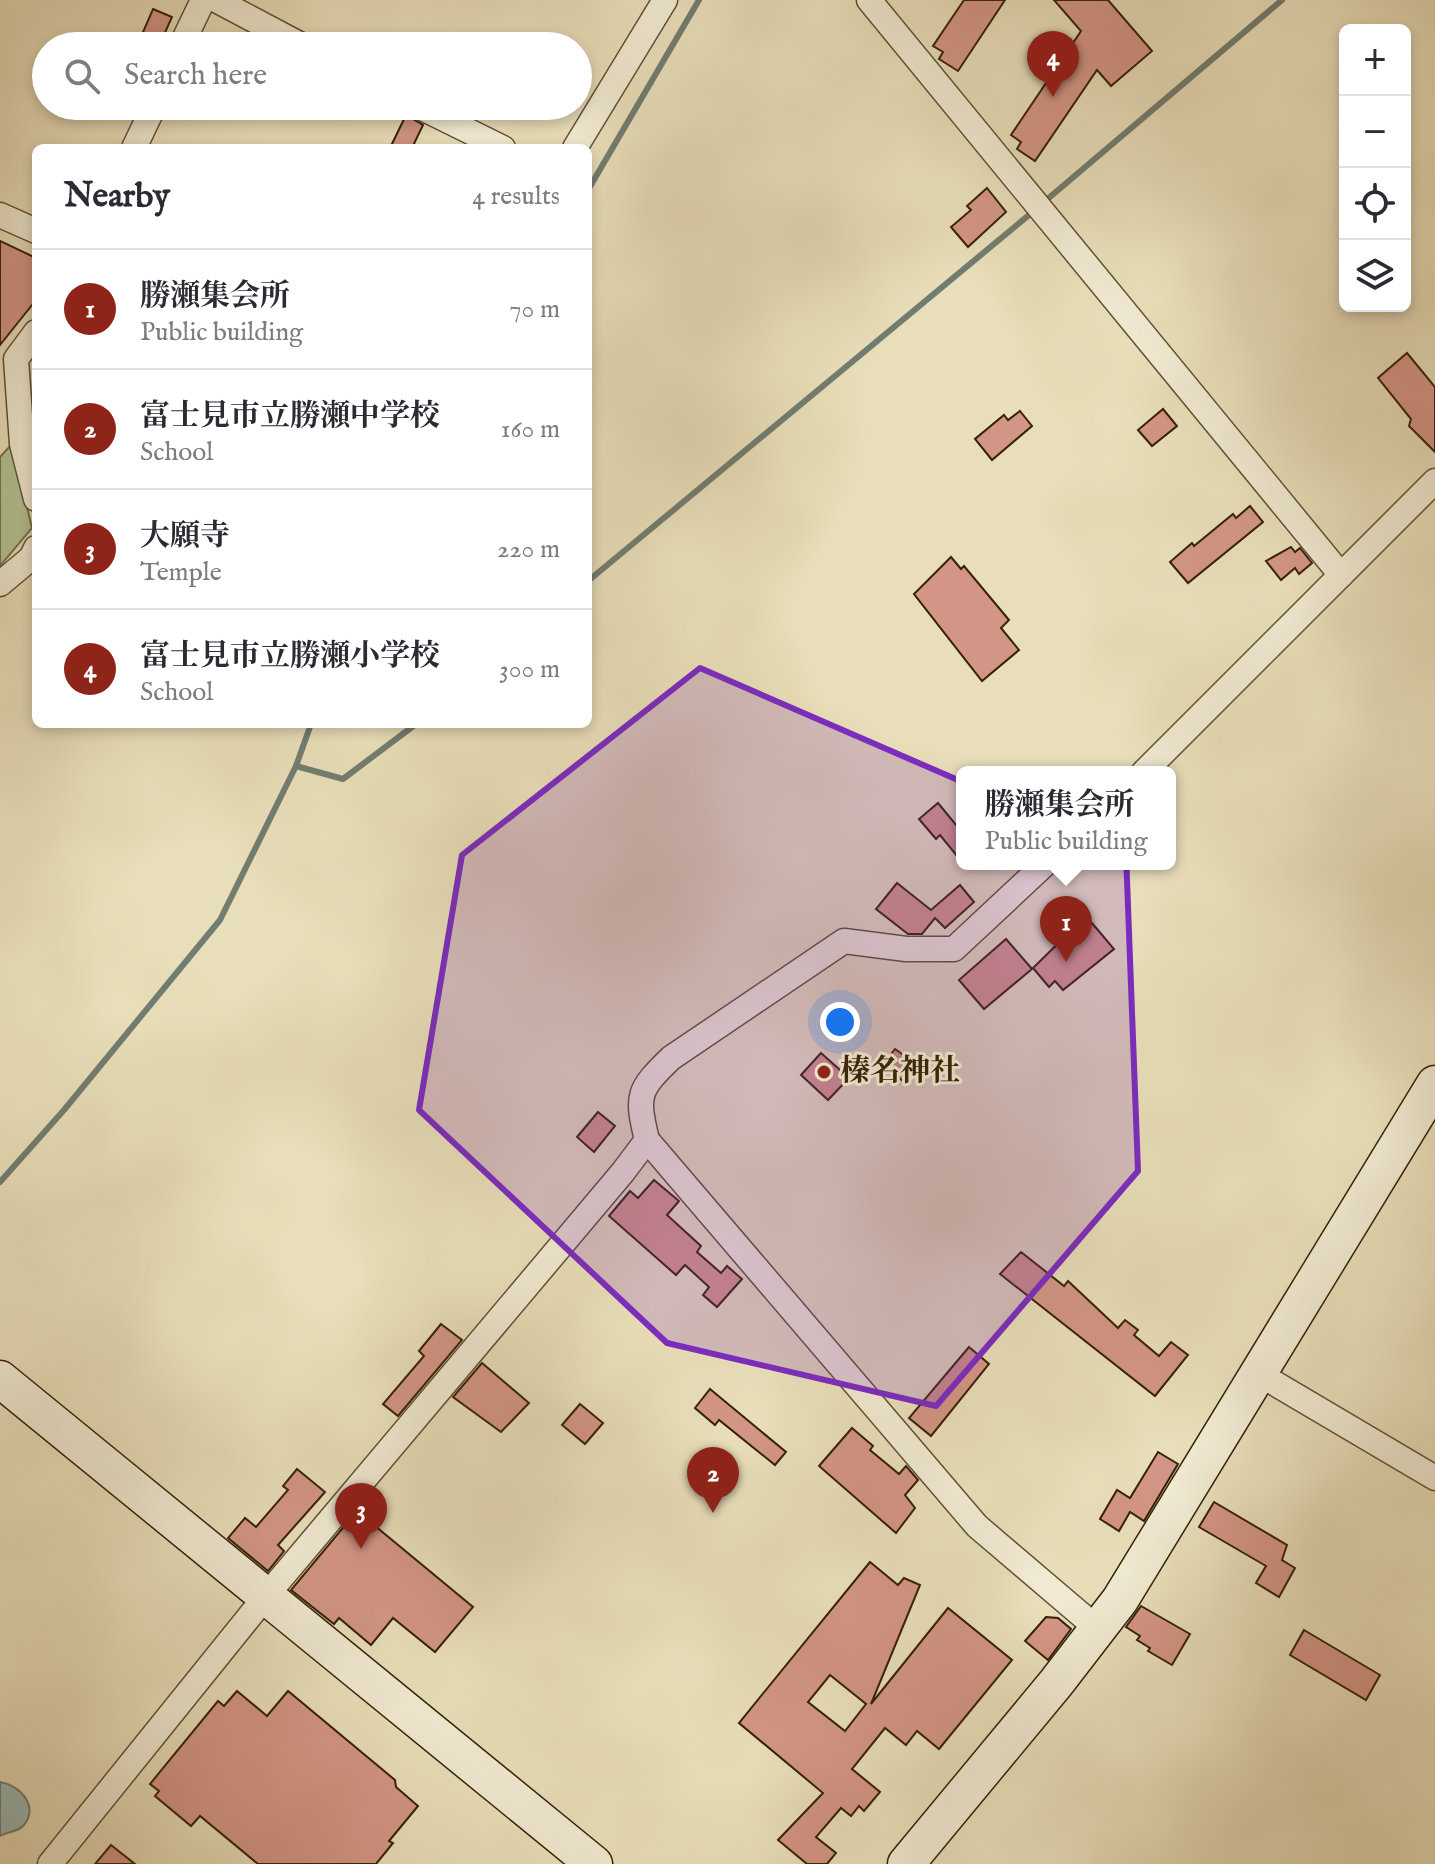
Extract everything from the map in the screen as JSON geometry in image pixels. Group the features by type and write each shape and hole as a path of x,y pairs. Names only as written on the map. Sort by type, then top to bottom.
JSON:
{"street":[{"path":"188,32 203,0"},
{"path":"216,0 277,32"},
{"path":"577,144 665,0"},
{"path":"869,0 1341,575"},
{"path":"136,144 147,120"},
{"path":"446,120 495,144"},
{"path":"0,215 32,229"},
{"path":"32,337 16,359 22,444 32,483"},
{"path":"1150,766 1435,481"},
{"path":"0,584 32,556"},
{"path":"1039,870 954,949 906,949 844,941 671,1058 648,1080 638,1104 647,1140 977,1526 1099,1630"},
{"path":"906,1864 1099,1630 1435,1084"},
{"path":"50,1864 266,1596 647,1140"},
{"path":"1259,1374 1435,1478"},
{"path":"0,1379 594,1864"}],"highlighted area":[{"path":"700,668 1126,853 1138,1171 936,1406 667,1343 419,1110 462,855"}],"green space":[{"path":"12,444 32,528 0,566 0,457"}],"water":[{"path":"0,1782 20,1792 29,1811 21,1828 0,1836"}],"building":[{"path":"964,0 1005,0 958,71 939,59 943,52 933,46"},
{"path":"1054,0 1108,0 1152,51 1111,86 1097,70 1035,161 1017,149 1021,142 1011,135 1081,31"},
{"path":"153,9 172,17 165,32 143,32"},
{"path":"404,120 414,120 423,125 414,144 392,144"},
{"path":"987,188 1006,212 968,247 951,227 971,210 967,206"},
{"path":"0,241 32,256 32,305 0,345"},
{"path":"1407,353 1435,387 1435,452 1409,426 1411,419 1378,378"},
{"path":"1163,409 1177,426 1152,446 1138,430"},
{"path":"1020,411 1032,426 992,460 975,439 1004,415 1008,420"},
{"path":"1250,506 1263,522 1188,583 1170,562 1233,514 1236,518"},
{"path":"1291,547 1295,552 1300,548 1312,563 1299,574 1295,568 1281,580 1266,561"},
{"path":"951,557 961,569 964,566 1009,620 1001,628 1019,650 982,681 914,594"},
{"path":"938,803 956,825 956,855 940,835 936,839 919,819"},
{"path":"897,883 931,910 960,885 974,902 945,928 935,918 922,934 908,934 876,909"},
{"path":"1086,916 1114,949 1063,990 1055,981 1049,987 1033,968"},
{"path":"1006,939 1032,969 984,1009 959,980"},
{"path":"895,1049 916,1064 903,1081 883,1065"},
{"path":"821,1053 849,1078 828,1100 801,1075"},
{"path":"598,1112 615,1126 594,1152 577,1137"},
{"path":"654,1180 679,1201 667,1215 701,1246 697,1252 721,1273 727,1266 742,1279 717,1307 703,1295 709,1287 685,1265 676,1275 609,1216 630,1191 638,1198"},
{"path":"1021,1252 1064,1286 1068,1281 1118,1328 1125,1320 1138,1330 1134,1335 1159,1356 1171,1342 1188,1355 1155,1396 1000,1274"},
{"path":"441,1324 462,1340 398,1416 383,1404 424,1356 419,1351"},
{"path":"969,1347 989,1364 931,1436 909,1418"},
{"path":"482,1363 529,1403 501,1432 453,1397"},
{"path":"710,1389 786,1452 775,1465 719,1420 715,1425 695,1408"},
{"path":"580,1404 603,1423 585,1444 562,1425"},
{"path":"852,1428 873,1446 870,1450 899,1474 906,1466 918,1480 905,1495 915,1508 896,1533 819,1466"},
{"path":"1158,1452 1178,1464 1144,1521 1130,1512 1119,1531 1100,1519 1117,1490 1130,1498"},
{"path":"297,1469 325,1492 278,1545 284,1551 268,1571 228,1538 245,1518 256,1527 288,1490 283,1486"},
{"path":"1214,1502 1287,1545 1282,1560 1295,1568 1279,1597 1256,1583 1266,1566 1199,1527"},
{"path":"357,1511 473,1607 435,1652 393,1618 371,1645 339,1618 334,1624 291,1590"},
{"path":"870,1562 898,1585 904,1578 920,1585 871,1704 948,1608 1012,1660 939,1749 917,1731 906,1745 885,1728 852,1769 880,1792 864,1811 859,1806 851,1816 841,1808 816,1837 836,1853 827,1864 807,1864 778,1840 823,1793 739,1723","holes":["830,1675 866,1704 845,1731 808,1702"]},
{"path":"1141,1606 1190,1634 1172,1665 1148,1651 1150,1648 1137,1640 1140,1636 1126,1627"},
{"path":"1046,1617 1058,1618 1071,1629 1048,1660 1025,1641"},
{"path":"1304,1630 1380,1675 1366,1700 1290,1655"},
{"path":"237,1691 267,1716 288,1691 395,1780 396,1787 418,1806 389,1841 393,1843 376,1864 258,1864 200,1816 191,1826 155,1796 159,1791 150,1784 218,1701 224,1706"},
{"path":"111,1845 135,1864 95,1864"}],"waterway":[{"path":"592,183 699,0"},
{"path":"1044,202 1282,0"},
{"path":"592,578 1035,210"},
{"path":"0,1182 64,1110 220,920 296,766 310,728"},
{"path":"296,766 343,779 411,728"}],"place":[{"name":"富士見市立勝瀬小学校","path":"1053,97"},
{"name":"勝瀬集会所","path":"1066,962"},
{"name":"榛名神社","path":"824,1072"},
{"name":"富士見市立勝瀬中学校","path":"713,1513"},
{"name":"大願寺","path":"361,1549"}]}
